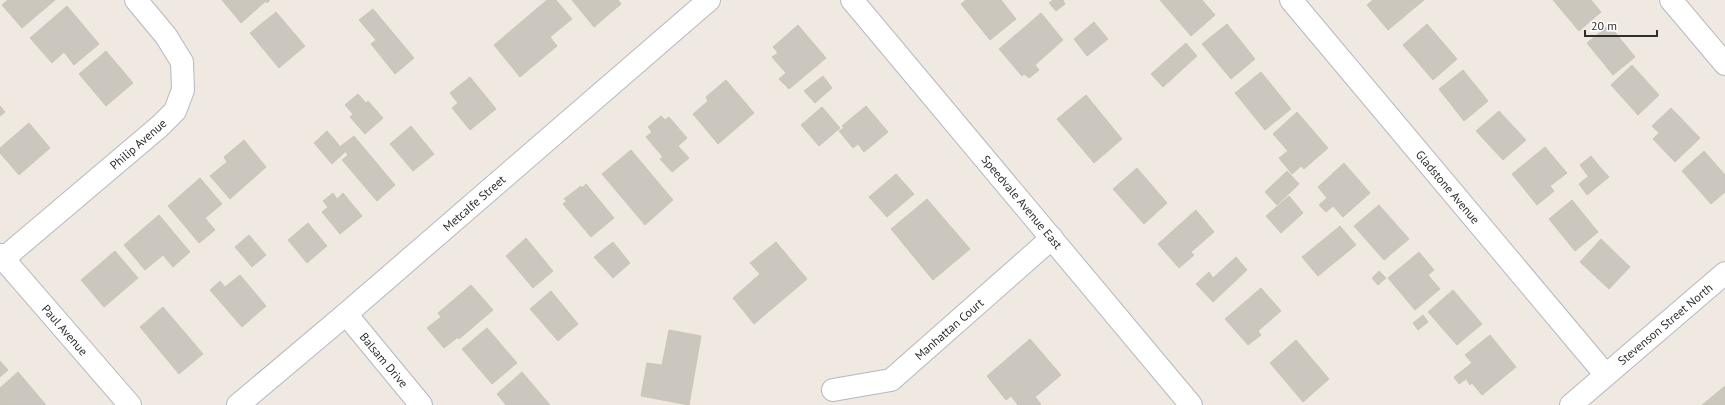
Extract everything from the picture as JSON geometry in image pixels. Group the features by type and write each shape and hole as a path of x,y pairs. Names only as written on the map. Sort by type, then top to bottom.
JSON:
{"street":[{"name":"Philip Avenue","path":"2,257 160,126 175,111 183,90 182,62 166,36 136,0"},
{"name":"Metcalfe Street","path":"238,405 346,314 709,0"},
{"name":"Speedvale Avenue East","path":"852,0 1191,405"},
{"name":"Gladstone Avenue","path":"1291,0 1605,374"},
{"path":"1671,0 1725,64"},
{"name":"Manhattan Court","path":"833,390 891,380 1052,238"},
{"name":"Paul Avenue","path":"2,257 130,405"},
{"name":"Stevenson Street North","path":"1571,405 1605,374 1725,273"},
{"name":"Balsam Drive","path":"346,314 421,405"}],"building":[{"path":"8,0 55,0 22,28 2,5"},
{"path":"222,0 270,0 267,3 266,1 241,23"},
{"path":"547,0 556,0 572,19 550,37 557,46 520,77 494,45"},
{"path":"572,0 618,0 621,4 594,27"},
{"path":"966,0 1001,0 1016,19 990,40 961,4"},
{"path":"1053,0 1063,0 1065,4 1056,11 1049,3"},
{"path":"1160,0 1202,0 1215,15 1191,36"},
{"path":"1373,0 1424,0 1388,30 1367,5"},
{"path":"1553,0 1591,0 1601,12 1579,31"},
{"path":"67,6 99,44 74,65 64,52 52,63 30,38"},
{"path":"373,9 414,58 395,74 371,44 376,40 359,20"},
{"path":"276,12 305,46 279,68 250,33"},
{"path":"1041,13 1063,40 1035,65 1039,70 1029,78 1024,74 1022,76 999,49"},
{"path":"1094,22 1108,39 1087,56 1074,39"},
{"path":"1227,24 1255,59 1231,79 1202,44"},
{"path":"1427,24 1457,59 1433,80 1403,45"},
{"path":"798,25 826,58 789,89 779,79 786,73 772,57 778,53 773,47"},
{"path":"1609,25 1635,57 1613,75 1587,43"},
{"path":"1186,43 1197,56 1163,87 1151,74"},
{"path":"106,51 133,83 106,106 79,74"},
{"path":"1632,65 1659,95 1638,115 1611,85"},
{"path":"1463,70 1488,101 1464,121 1439,89"},
{"path":"1261,72 1291,109 1265,130 1235,93"},
{"path":"823,76 832,88 815,103 804,91"},
{"path":"470,77 496,109 470,130 452,108 458,103 450,93"},
{"path":"726,80 754,113 718,144 693,114 708,101 706,97"},
{"path":"358,94 366,103 368,101 383,118 365,134 350,117 353,114 345,105"},
{"path":"1086,95 1122,139 1094,163 1057,119"},
{"path":"0,106 5,112 0,116"},
{"path":"866,106 888,132 864,152 858,144 853,148 839,131 844,128 842,126"},
{"path":"822,107 840,128 819,146 801,125"},
{"path":"1671,108 1700,138 1675,162 1653,139 1659,133 1652,126"},
{"path":"1499,111 1526,140 1503,160 1476,131"},
{"path":"1297,112 1328,148 1304,169 1301,166 1292,174 1279,158 1288,151 1273,134"},
{"path":"661,116 665,120 669,117 687,138 678,146 689,158 672,172 660,159 663,157 646,137 652,132 648,127"},
{"path":"29,123 50,148 19,175 0,153 0,148"},
{"path":"411,126 434,154 413,171 390,144"},
{"path":"327,131 345,152 332,164 314,143"},
{"path":"354,136 395,185 377,201 342,160 348,155 341,146"},
{"path":"244,140 266,167 230,199 210,176 227,162 224,157"},
{"path":"1545,147 1567,173 1550,186 1554,191 1537,205 1512,174"},
{"path":"631,150 673,200 645,225 602,174"},
{"path":"1704,151 1725,175 1725,192 1711,204 1682,171"},
{"path":"1591,156 1600,167 1588,176 1580,165"},
{"path":"1344,163 1370,193 1343,217 1333,206 1326,212 1319,205 1327,198 1318,187"},
{"path":"1600,167 1609,177 1587,195 1579,184"},
{"path":"1137,168 1167,203 1144,224 1113,189"},
{"path":"1287,171 1299,184 1277,205 1265,192"},
{"path":"896,174 914,194 887,217 869,197"},
{"path":"200,178 222,204 205,218 215,230 199,243 168,206"},
{"path":"586,184 614,218 591,237 563,204 567,201 564,199"},
{"path":"333,193 337,199 343,193 362,216 340,234 322,212 328,207 323,201"},
{"path":"1289,196 1303,213 1281,233 1266,216"},
{"path":"927,199 970,249 933,280 891,229"},
{"path":"1572,200 1598,232 1575,251 1549,219"},
{"path":"1379,205 1409,239 1384,260 1354,226"},
{"path":"1196,210 1214,232 1191,252 1194,255 1179,268 1158,244"},
{"path":"159,215 190,252 173,267 163,255 145,270 124,245"},
{"path":"308,223 327,246 307,263 288,240"},
{"path":"1340,226 1356,245 1318,276 1302,257"},
{"path":"249,235 266,255 252,267 235,247"},
{"path":"526,238 553,271 533,288 506,256"},
{"path":"1601,239 1630,267 1609,289 1580,262"},
{"path":"613,242 630,263 613,278 594,257"},
{"path":"776,242 807,279 754,324 733,298 760,274 750,263"},
{"path":"115,251 138,278 104,307 81,280"},
{"path":"1419,252 1434,270 1428,275 1440,289 1415,310 1388,278"},
{"path":"1236,257 1247,270 1213,302 1196,284 1209,272 1213,278"},
{"path":"1379,271 1386,278 1378,285 1372,278"},
{"path":"240,275 266,306 242,327 210,290 220,281 225,287"},
{"path":"471,285 493,310 459,339 458,337 444,348 427,328 441,317 438,313"},
{"path":"1261,288 1281,311 1258,331 1261,335 1248,345 1225,319"},
{"path":"1453,290 1482,324 1457,345 1428,312"},
{"path":"551,291 578,324 558,341 530,309"},
{"path":"163,307 203,354 179,374 140,327"},
{"path":"1423,315 1428,322 1418,330 1413,323"},
{"path":"487,328 517,363 492,384 462,349"},
{"path":"669,330 701,336 689,405 641,396 647,363 662,365"},
{"path":"1490,335 1516,367 1482,395 1472,383 1470,385 1466,379 1459,384 1454,377 1472,363 1465,355"},
{"path":"1030,339 1061,375 1035,397 1041,404 1040,405 1018,405 1011,396 1006,400 987,376"},
{"path":"1296,340 1329,379 1303,402 1270,363"},
{"path":"0,361 8,370 0,377"},
{"path":"18,372 46,405 0,405 0,388"},
{"path":"522,372 550,405 506,405 497,394"},
{"path":"1725,386 1725,405 1702,405"}]}
